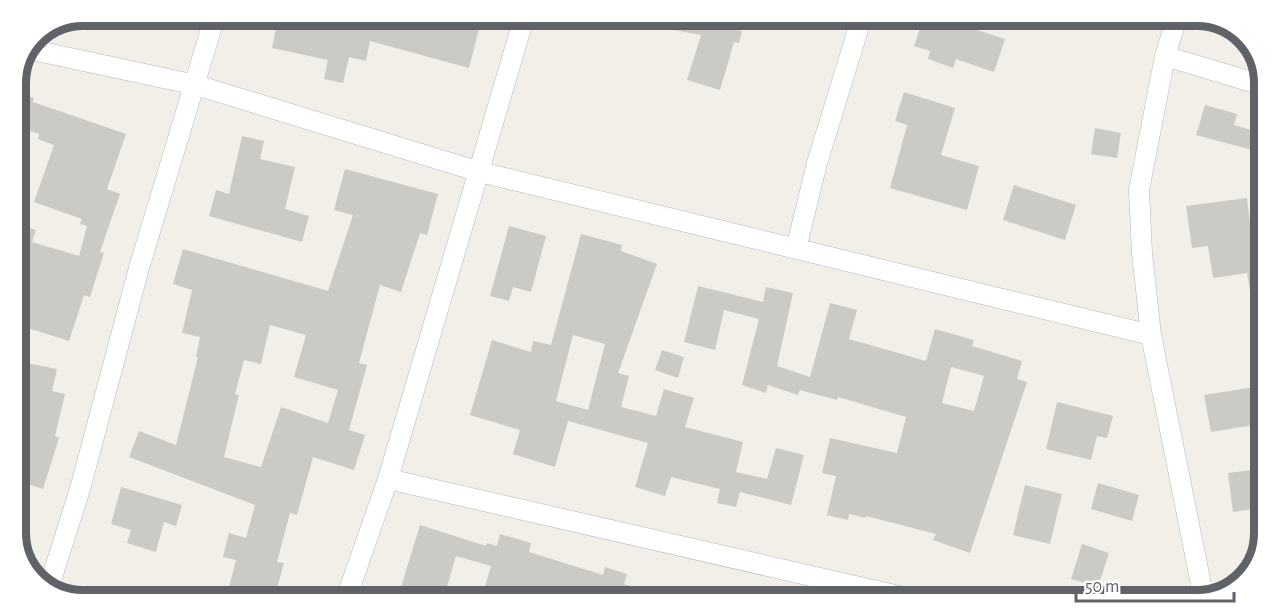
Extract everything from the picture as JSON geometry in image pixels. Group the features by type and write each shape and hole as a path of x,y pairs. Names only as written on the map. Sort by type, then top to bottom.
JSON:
{"street":[{"path":"51,581 80,489 139,268 212,26"},
{"path":"349,590 388,479 522,26"},
{"path":"796,249 818,163 859,26"},
{"path":"1174,26 1165,57 1139,190 1142,253 1151,335 1202,590"},
{"path":"35,51 196,85 480,172 1151,335"},
{"path":"1165,57 1254,83"},
{"path":"388,479 873,590"}],"building":[{"path":"276,26 315,26 334,30 335,26 480,26 469,68 370,41 366,61 349,57 343,83 324,79 328,60 272,48"},
{"path":"724,26 742,31 739,43 734,42 720,90 687,80 701,35 657,27"},
{"path":"921,26 965,26 1005,39 994,72 956,59 953,68 928,59 930,51 914,46"},
{"path":"904,92 955,108 941,155 979,166 967,210 890,188 907,125 895,121"},
{"path":"26,96 34,98 33,102 126,134 107,189 120,194 100,252 104,253 90,297 84,295 69,341 26,327 26,227 36,230 32,242 79,256 87,226 80,224 82,219 34,202 54,145 38,139 39,134 26,130"},
{"path":"1205,105 1237,114 1234,125 1254,131 1254,144 1252,150 1196,135"},
{"path":"1095,128 1121,133 1117,158 1091,154"},
{"path":"242,136 264,141 260,159 295,167 285,209 309,216 302,242 209,216 216,190 229,194"},
{"path":"345,169 438,194 427,235 420,233 401,292 380,285 359,363 367,365 349,430 365,435 354,470 313,457 297,515 290,513 277,562 284,563 277,590 228,590 236,560 223,557 229,533 246,538 255,505 129,457 139,431 176,445 198,357 196,357 200,337 182,333 192,290 173,284 183,249 328,291 353,215 334,210","holes":["270,325 306,335 294,377 338,390 328,423 281,407 261,467 224,457 239,395 235,394 244,360 261,364"]},
{"path":"1014,185 1076,205 1065,240 1003,220"},
{"path":"1247,198 1254,248 1254,309 1247,273 1213,278 1208,246 1192,248 1186,206"},
{"path":"509,226 546,236 531,292 513,287 509,301 490,296"},
{"path":"581,234 622,245 621,251 657,264 618,373 629,376 621,407 656,416 664,389 694,398 685,427 743,442 736,472 767,479 776,448 804,455 791,505 740,492 736,507 717,503 720,489 671,477 665,496 635,487 648,443 568,421 555,467 513,454 520,430 470,415 492,340 531,352 533,341 551,345","holes":["573,335 605,344 588,410 556,401"]},
{"path":"698,286 763,302 766,287 793,293 777,366 810,377 830,303 857,310 849,339 926,361 935,329 974,340 972,346 1022,361 1017,379 1027,382 970,553 933,540 936,534 866,516 865,518 849,514 848,520 827,515 836,476 822,473 830,438 897,453 906,417 838,397 837,400 800,390 798,395 768,385 766,393 742,385 759,319 724,310 715,350 684,342","holes":["951,367 984,376 974,411 942,403"]},
{"path":"662,350 684,357 678,378 655,370"},
{"path":"27,363 57,369 52,391 65,394 55,436 59,438 43,489 26,484 26,428 30,415 26,414"},
{"path":"1254,387 1254,425 1211,432 1204,395"},
{"path":"1057,402 1113,416 1107,438 1097,436 1091,460 1046,449"},
{"path":"1254,470 1254,509 1233,512 1228,473"},
{"path":"1098,483 1139,495 1132,521 1091,509"},
{"path":"1025,485 1062,494 1050,544 1013,535"},
{"path":"121,487 182,505 176,526 164,522 156,552 127,543 131,530 111,524"},
{"path":"420,525 486,546 487,543 497,546 500,534 531,543 529,552 603,575 605,567 627,574 624,584 643,590 484,590 491,566 456,556 446,590 411,590 401,587"},
{"path":"1082,544 1109,553 1098,587 1071,579"}]}
